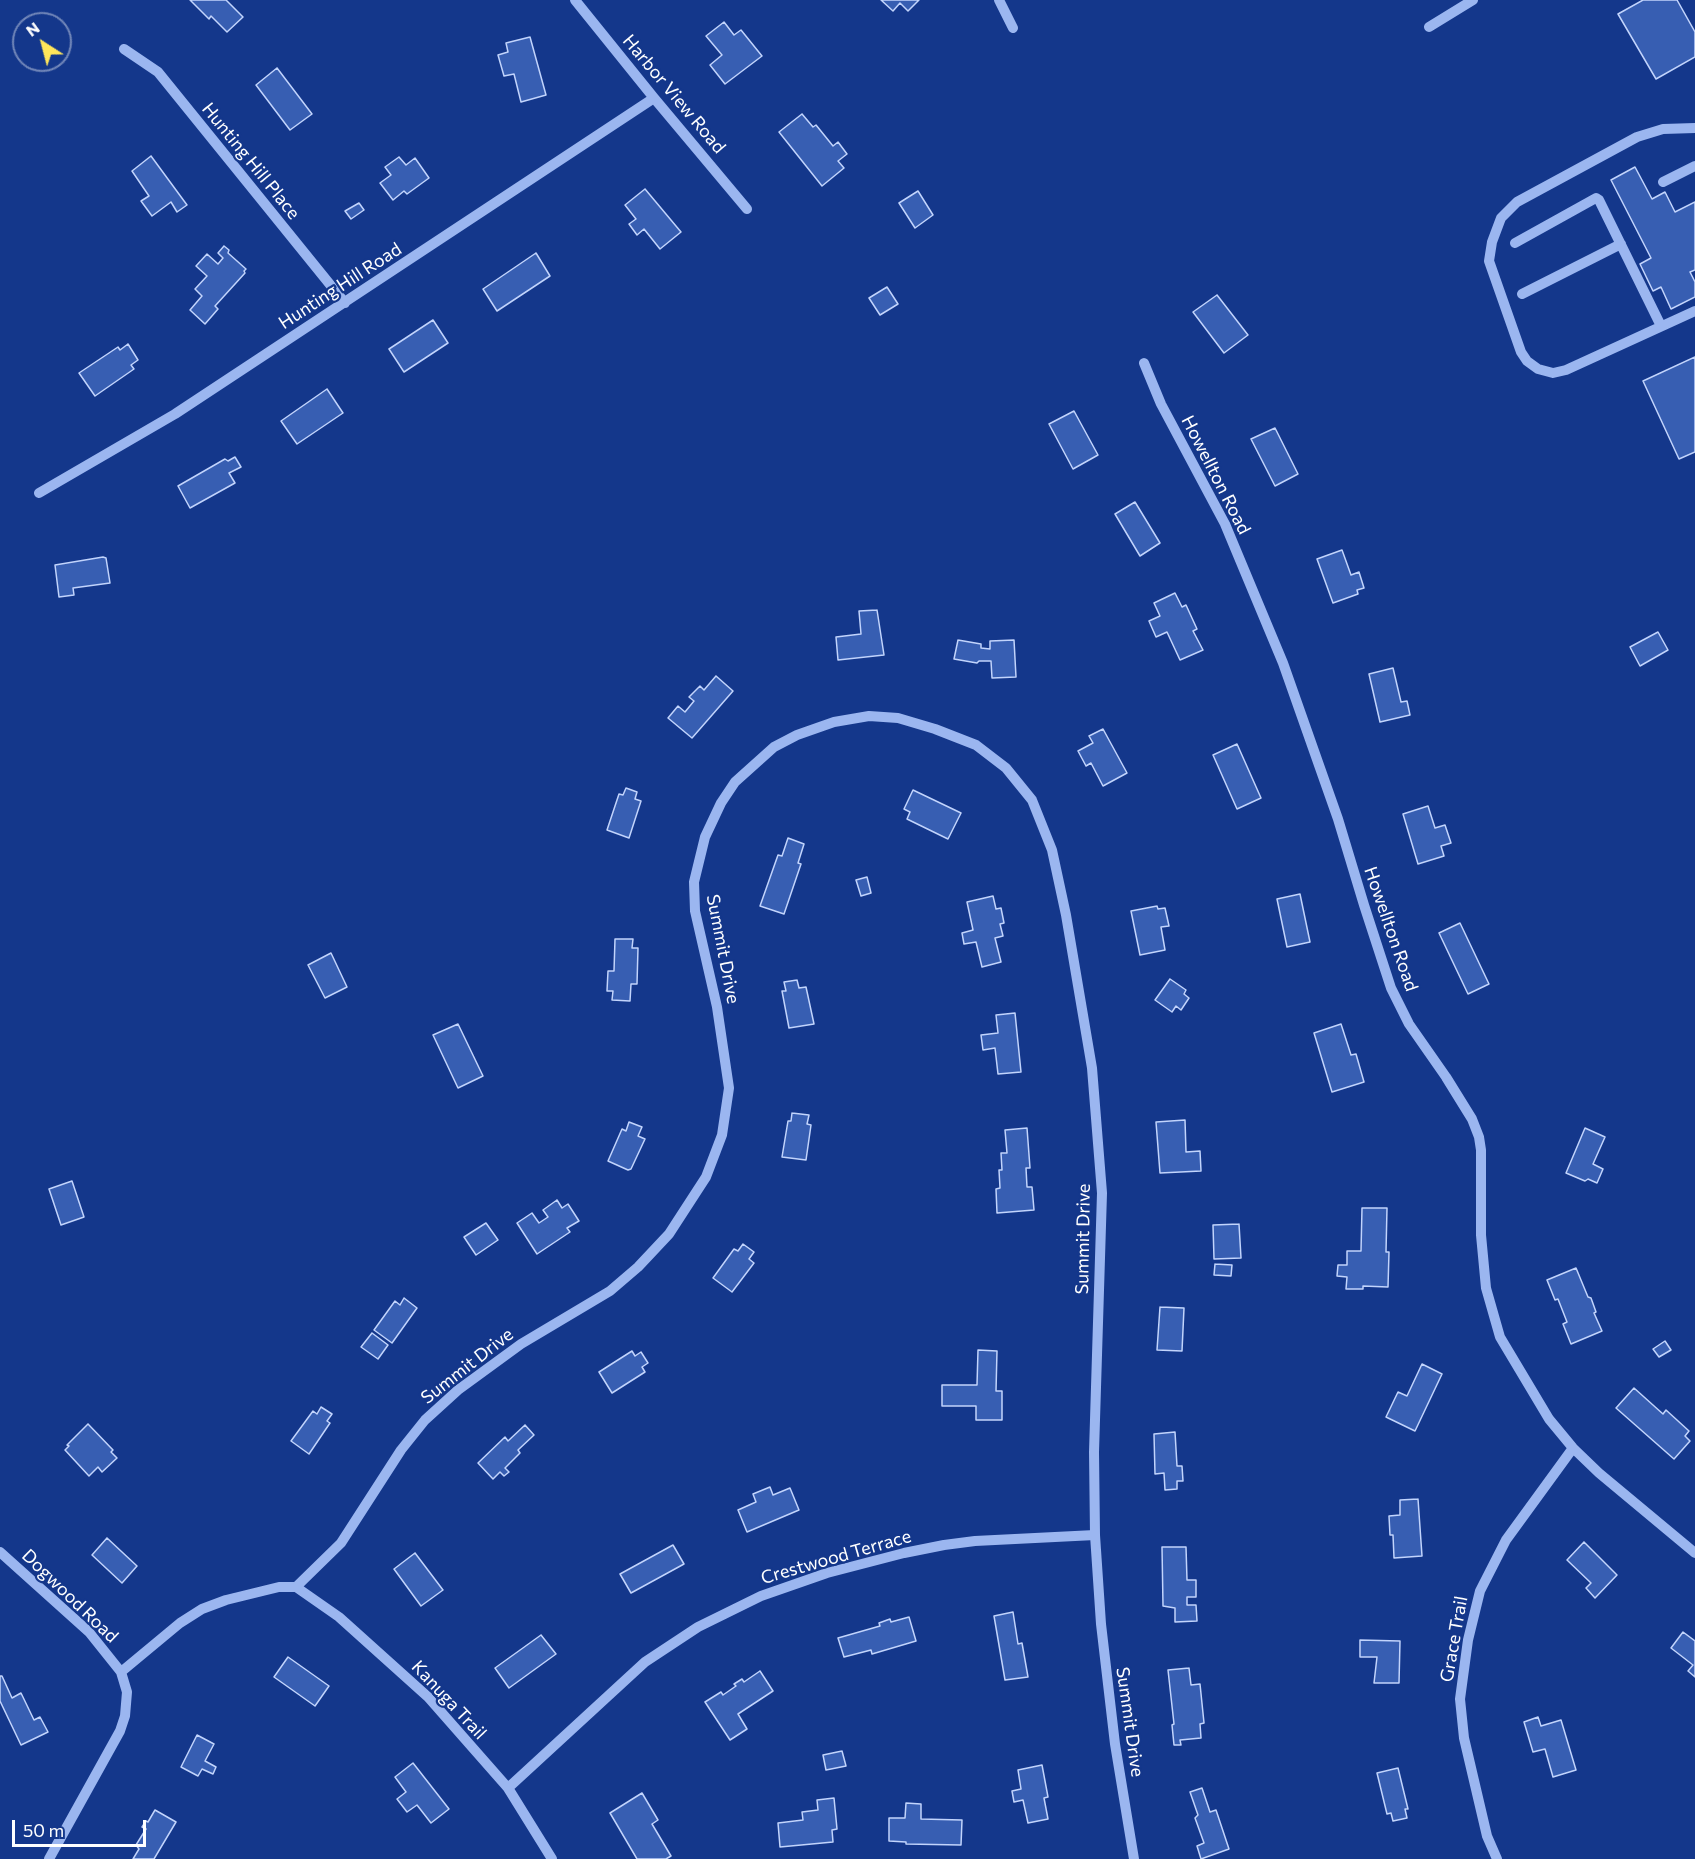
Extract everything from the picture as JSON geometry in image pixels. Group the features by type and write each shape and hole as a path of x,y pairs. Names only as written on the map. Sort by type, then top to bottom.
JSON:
{"street":[{"name":"Harbor View Road","path":"575,0 747,209"},
{"path":"999,0 1013,28"},
{"path":"1429,27 1473,0"},
{"name":"Hunting Hill Place","path":"124,49 158,72 345,303"},
{"name":"Hunting Hill Road","path":"39,493 175,414 654,98"},
{"path":"1695,128 1663,129 1637,137 1527,195 1501,218 1492,242 1489,261 1521,352 1527,361 1538,369 1553,373 1566,370 1695,311"},
{"path":"1663,182 1695,166"},
{"path":"1515,243 1596,198 1661,326"},
{"path":"1522,294 1621,244"},
{"name":"Howellton Road","path":"1144,363 1161,404 1225,524 1283,663 1338,819 1391,987 1409,1024 1446,1077 1472,1119 1479,1137 1481,1150 1480,1235 1486,1288 1500,1337 1549,1419 1573,1448 1599,1473 1695,1553"},
{"name":"Summit Drive","path":"296,1587 341,1543 401,1450 424,1420 458,1390 521,1344 610,1291 638,1267 669,1234 706,1177 722,1134 729,1088 717,1007 695,911 694,882 705,837 721,803 735,782 774,747 797,735 834,722 869,716 898,718 935,729 976,745 1006,768 1032,800 1052,850 1092,1068 1102,1193 1094,1452 1095,1535 1101,1624 1114,1733 1134,1859"},
{"name":"Grace Trail","path":"1497,1859 1487,1836 1464,1738 1460,1699 1468,1640 1479,1591 1506,1540 1573,1448"},
{"name":"Crestwood Terrace","path":"508,1788 645,1662 698,1627 761,1596 827,1573 944,1545 975,1541 1095,1535"},
{"name":"Dogwood Road","path":"0,1552 89,1632 121,1672 127,1692 127,1703 120,1731 49,1859"},
{"path":"121,1672 180,1623 202,1609 226,1600 279,1587 296,1587"},
{"name":"Kanuga Trail","path":"296,1587 339,1617 428,1697 508,1788 552,1859"}],"building":[{"path":"190,0 226,0 243,17 227,32 211,16 209,19"},
{"path":"881,0 919,0 908,11 900,3 893,11"},
{"path":"1643,0 1677,0 1695,32 1695,57 1656,79 1618,14"},
{"path":"724,22 734,35 741,30 762,56 725,84 710,65 722,55 706,36"},
{"path":"530,37 546,95 521,102 514,74 504,76 498,55 508,52 506,43"},
{"path":"277,68 312,114 290,130 256,85"},
{"path":"802,114 813,127 816,125 833,146 838,142 847,154 838,161 844,168 822,186 779,132"},
{"path":"151,156 187,205 177,212 171,202 152,216 141,201 149,196 132,171"},
{"path":"399,157 406,165 415,158 429,178 407,194 404,191 393,200 380,183 391,175 385,167"},
{"path":"1635,167 1652,199 1665,192 1675,212 1695,202 1695,270 1690,272 1695,282 1695,297 1671,309 1661,287 1653,291 1640,264 1651,258 1611,180"},
{"path":"645,189 681,232 660,249 644,229 637,235 629,224 636,219 625,205"},
{"path":"918,191 933,215 915,228 899,203"},
{"path":"359,203 364,210 351,219 345,211"},
{"path":"224,246 229,250 228,253 246,269 245,273 215,306 218,309 205,324 190,310 202,296 195,289 207,276 196,266 207,254 218,264 223,258 218,253"},
{"path":"536,253 550,276 497,311 483,289"},
{"path":"887,287 898,304 880,315 869,298"},
{"path":"1217,295 1248,335 1224,353 1193,312"},
{"path":"433,320 448,343 404,372 389,349"},
{"path":"128,344 138,360 131,365 134,369 95,396 79,373 118,347 120,350"},
{"path":"1695,357 1695,452 1679,459 1643,381"},
{"path":"327,389 343,413 297,444 281,421"},
{"path":"1074,411 1098,455 1073,469 1049,424"},
{"path":"1275,428 1298,474 1275,486 1251,439"},
{"path":"235,457 241,467 229,473 235,483 190,508 178,486 225,459 228,461"},
{"path":"1135,502 1160,543 1140,556 1115,514"},
{"path":"1342,550 1351,575 1359,572 1364,588 1357,590 1358,594 1333,603 1317,559"},
{"path":"106,558 110,583 73,588 74,595 59,597 55,565"},
{"path":"1175,593 1182,607 1186,605 1197,629 1193,631 1203,650 1180,660 1167,632 1156,637 1149,621 1160,616 1154,603"},
{"path":"877,610 884,655 838,660 836,637 861,634 859,611"},
{"path":"1658,632 1668,650 1640,666 1630,647"},
{"path":"958,640 981,644 981,648 990,649 990,641 1014,640 1016,677 992,678 991,661 977,663 954,659"},
{"path":"1393,668 1401,702 1407,701 1410,715 1380,722 1369,674"},
{"path":"716,676 733,691 692,738 668,718 678,706 685,712 694,701 689,697 700,686 704,690"},
{"path":"1103,729 1127,773 1103,786 1091,763 1086,766 1078,751 1093,743 1089,736"},
{"path":"1237,744 1261,798 1237,809 1213,755"},
{"path":"626,788 637,792 635,799 641,801 629,838 607,830 619,794 623,795"},
{"path":"913,790 961,813 948,839 907,819 910,812 904,809"},
{"path":"1428,806 1435,828 1445,825 1451,843 1441,846 1444,856 1418,864 1403,814"},
{"path":"788,838 804,844 798,863 801,864 784,914 760,906 778,855 782,856"},
{"path":"867,877 871,893 861,896 856,880"},
{"path":"1300,894 1310,942 1287,947 1277,899"},
{"path":"993,896 996,909 1001,908 1004,923 1000,924 1003,936 995,938 1001,962 982,967 976,942 964,944 962,933 973,930 967,902"},
{"path":"1157,906 1158,909 1165,908 1169,926 1161,927 1165,950 1140,955 1131,911"},
{"path":"1460,923 1489,984 1468,994 1439,933"},
{"path":"615,939 633,939 632,948 638,948 637,984 631,984 630,1001 612,1000 613,991 607,991 608,971 614,971"},
{"path":"331,953 347,987 325,998 308,965"},
{"path":"1170,979 1186,990 1184,994 1189,998 1181,1010 1176,1006 1172,1012 1155,1000"},
{"path":"797,980 799,988 806,987 814,1024 789,1028 782,991 786,991 784,982"},
{"path":"1015,1013 1021,1072 998,1074 995,1048 983,1050 981,1035 998,1033 996,1015"},
{"path":"458,1024 483,1076 458,1088 433,1035"},
{"path":"1341,1024 1351,1055 1356,1054 1364,1082 1332,1092 1314,1033"},
{"path":"792,1113 809,1115 807,1124 811,1125 806,1160 782,1157 788,1121 791,1121"},
{"path":"1185,1120 1186,1152 1200,1151 1201,1171 1160,1173 1156,1122"},
{"path":"629,1122 642,1127 638,1136 645,1139 631,1169 628,1170 608,1161 622,1129 626,1131"},
{"path":"1027,1128 1030,1168 1026,1168 1027,1187 1032,1187 1034,1210 997,1213 996,1189 1000,1188 1001,1153 1007,1153 1005,1130"},
{"path":"1585,1128 1605,1137 1593,1164 1603,1169 1597,1183 1566,1173"},
{"path":"72,1181 84,1217 61,1225 49,1189"},
{"path":"557,1200 562,1208 568,1204 579,1221 567,1228 570,1232 537,1254 517,1223 532,1213 539,1223 548,1217 543,1210"},
{"path":"1362,1208 1387,1208 1388,1287 1363,1286 1363,1289 1346,1289 1347,1277 1337,1276 1338,1265 1347,1265 1347,1251 1361,1251"},
{"path":"486,1223 498,1240 476,1255 464,1237"},
{"path":"1239,1224 1241,1258 1214,1259 1213,1225"},
{"path":"743,1244 754,1252 749,1259 754,1263 732,1292 713,1278 734,1249 738,1251"},
{"path":"1215,1264 1232,1265 1231,1276 1214,1275"},
{"path":"1576,1268 1588,1297 1591,1298 1596,1312 1594,1313 1602,1331 1571,1344 1563,1324 1567,1322 1547,1280"},
{"path":"404,1298 417,1308 392,1343 374,1330 395,1301 400,1305"},
{"path":"1160,1307 1184,1308 1182,1351 1157,1350"},
{"path":"372,1333 388,1345 378,1359 361,1347"},
{"path":"1665,1341 1671,1350 1659,1357 1653,1349"},
{"path":"978,1350 997,1351 996,1391 1002,1391 1002,1420 976,1420 976,1406 942,1406 942,1385 977,1385"},
{"path":"632,1351 635,1356 641,1352 648,1363 642,1367 645,1372 612,1393 599,1372"},
{"path":"1422,1364 1442,1374 1415,1431 1386,1417 1398,1392 1407,1396"},
{"path":"1634,1388 1663,1414 1666,1410 1689,1431 1685,1436 1690,1441 1674,1459 1616,1408"},
{"path":"321,1407 332,1414 327,1421 330,1423 309,1454 291,1441 313,1411 317,1414"},
{"path":"88,1424 113,1450 111,1452 117,1458 102,1472 98,1467 89,1476 65,1450 69,1446 67,1445"},
{"path":"525,1425 534,1435 518,1450 520,1453 505,1468 509,1472 504,1476 500,1472 493,1479 478,1463 505,1437 508,1441"},
{"path":"1175,1432 1177,1466 1182,1466 1183,1481 1177,1481 1177,1489 1165,1490 1164,1473 1155,1474 1154,1434"},
{"path":"770,1487 773,1495 790,1488 799,1510 747,1532 738,1510 756,1502 753,1494"},
{"path":"1418,1499 1422,1556 1394,1558 1389,1516 1400,1515 1400,1500"},
{"path":"107,1538 137,1566 122,1583 92,1555"},
{"path":"1584,1542 1617,1575 1595,1598 1586,1588 1591,1583 1567,1560"},
{"path":"673,1545 684,1564 631,1593 620,1574"},
{"path":"1162,1547 1186,1547 1187,1580 1196,1580 1196,1597 1187,1597 1187,1605 1196,1605 1197,1621 1175,1622 1175,1608 1163,1606"},
{"path":"415,1553 443,1590 421,1606 394,1569"},
{"path":"1013,1612 1018,1644 1022,1643 1028,1677 1005,1680 994,1616"},
{"path":"909,1617 916,1641 872,1654 871,1650 844,1657 838,1638 880,1626 879,1623 890,1619 891,1622"},
{"path":"1683,1632 1695,1641 1695,1677 1688,1671 1693,1665 1671,1648"},
{"path":"541,1635 556,1654 509,1688 495,1668"},
{"path":"1360,1640 1400,1641 1399,1683 1374,1683 1377,1657 1360,1657"},
{"path":"288,1657 329,1686 315,1706 274,1677"},
{"path":"1189,1668 1191,1685 1200,1684 1204,1723 1200,1724 1201,1738 1180,1740 1181,1745 1174,1745 1168,1670"},
{"path":"760,1671 773,1691 738,1714 747,1729 730,1740 705,1702 721,1692 723,1695 736,1686 734,1684 742,1679 744,1682"},
{"path":"0,1676 12,1698 21,1693 34,1720 40,1717 48,1732 21,1745 0,1701"},
{"path":"1538,1717 1541,1726 1561,1720 1576,1770 1553,1777 1545,1749 1533,1752 1524,1722"},
{"path":"197,1735 214,1744 205,1761 216,1767 213,1774 202,1769 198,1776 181,1767"},
{"path":"842,1751 846,1766 826,1770 823,1755"},
{"path":"413,1763 449,1809 431,1823 417,1805 407,1812 397,1799 406,1792 395,1777"},
{"path":"1042,1765 1048,1797 1044,1798 1048,1819 1028,1823 1023,1800 1014,1802 1012,1791 1021,1789 1018,1770"},
{"path":"1398,1768 1408,1809 1405,1809 1407,1818 1393,1821 1391,1813 1387,1814 1377,1773"},
{"path":"1202,1788 1210,1812 1216,1810 1229,1849 1201,1859 1197,1846 1204,1843 1195,1818 1198,1815 1190,1792"},
{"path":"642,1793 658,1820 652,1824 671,1856 666,1859 637,1859 610,1813"},
{"path":"834,1798 837,1829 832,1830 833,1842 780,1847 778,1823 803,1820 802,1812 818,1810 817,1800"},
{"path":"906,1803 921,1804 921,1819 962,1820 961,1845 906,1844 906,1842 889,1841 889,1818 905,1818"},
{"path":"155,1810 176,1822 154,1859 133,1859 139,1849 136,1845 146,1829 142,1827"}]}
